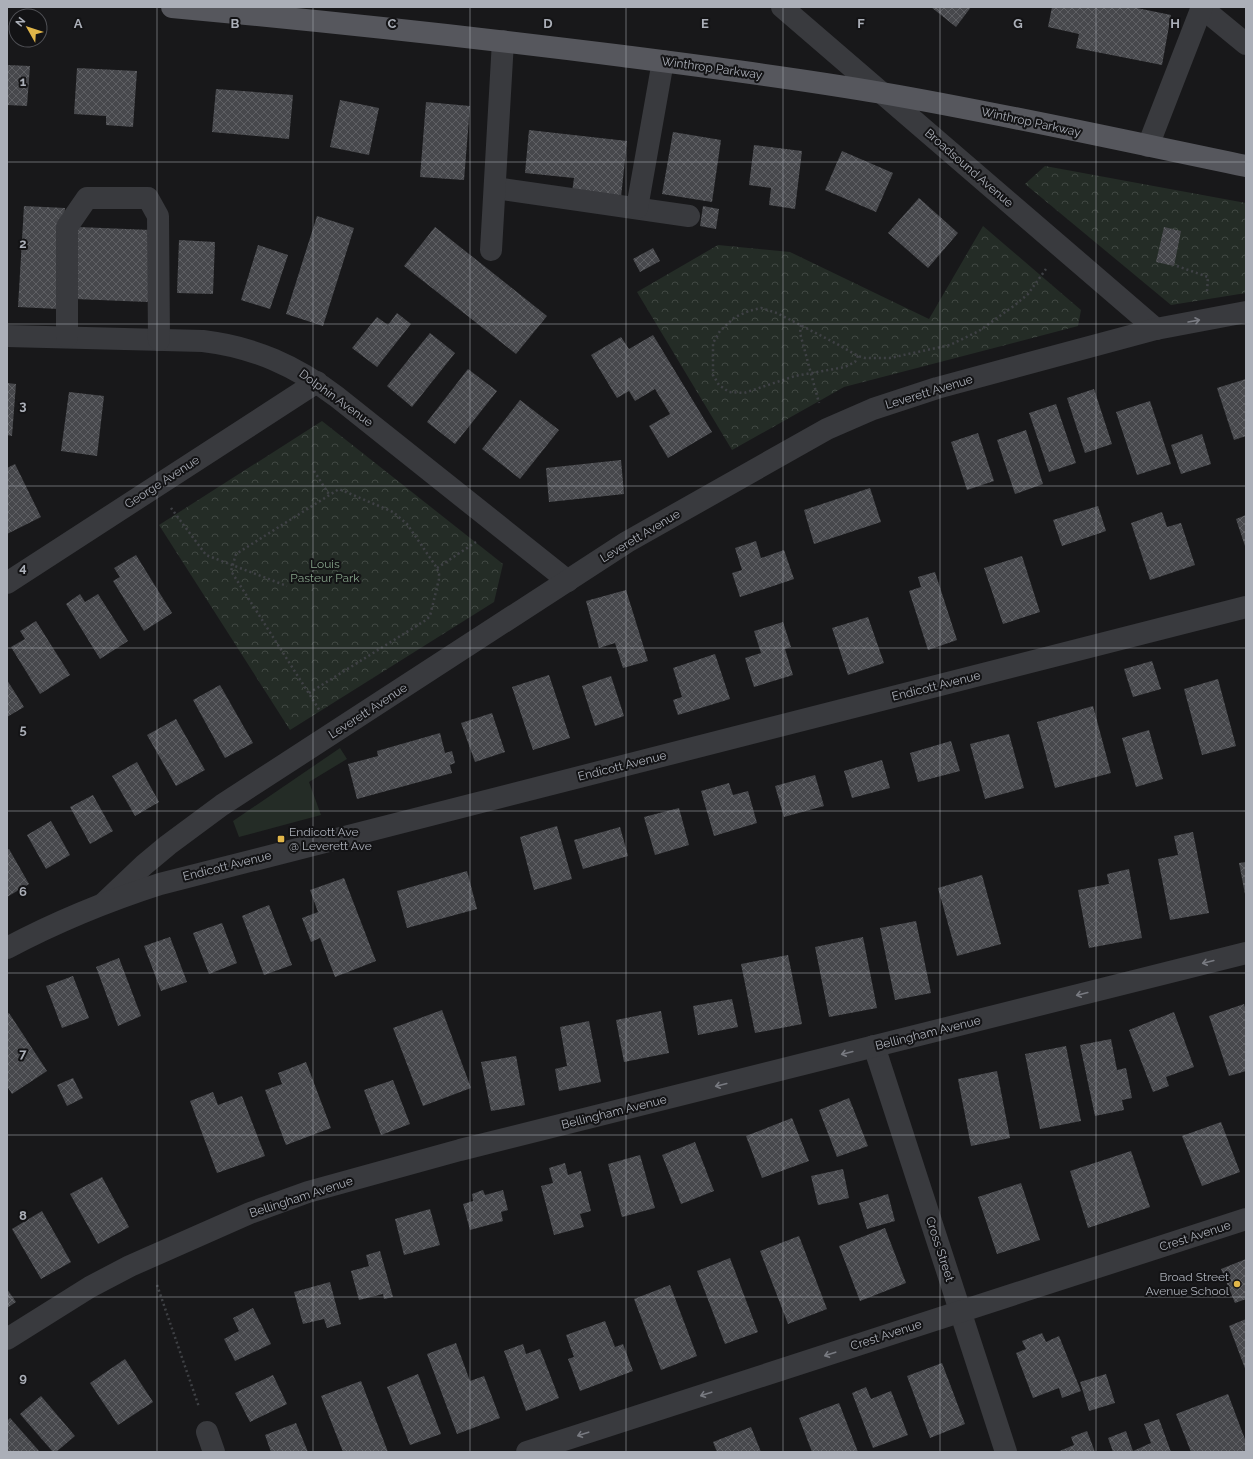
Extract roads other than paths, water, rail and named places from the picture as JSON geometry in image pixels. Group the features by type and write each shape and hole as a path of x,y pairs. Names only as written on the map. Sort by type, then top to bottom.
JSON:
{"main road":[{"name":"Winthrop Parkway","path":"172,7 503,41 663,61 882,92 988,112 1246,166"}],"street":[{"name":"Broadsound Avenue","path":"782,7 1156,329"},
{"path":"1148,146 1202,7 1246,44"},
{"path":"491,250 503,41"},
{"path":"636,208 663,61"},
{"path":"495,188 690,216"},
{"path":"67,337 67,227 87,198 148,198 158,216 159,340"},
{"name":"Leverett Avenue","path":"104,903 144,865 168,845 222,805 647,530 827,429 873,409 916,394 1156,329 1246,312"},
{"name":"Dolphin Avenue","path":"7,336 203,341 234,346 284,363 317,382 568,581"},
{"name":"George Avenue","path":"7,583 317,382"},
{"name":"Endicott Avenue","path":"7,948 104,903 186,876 1246,607"},
{"name":"Bellingham Avenue","path":"7,1339 90,1287 130,1266 250,1213 286,1199 460,1150 1246,953"},
{"name":"Cross Street","path":"874,1046 1006,1452"},
{"name":"Crest Avenue","path":"527,1452 1246,1219"}],"place":[{"name":"Endicott Ave @ Leverett Ave","path":"281,839"},
{"name":"Broad Street Avenue School","path":"1237,1284"}],"park label":[{"name":"Louis Pasteur Park","path":"325,571"}]}
